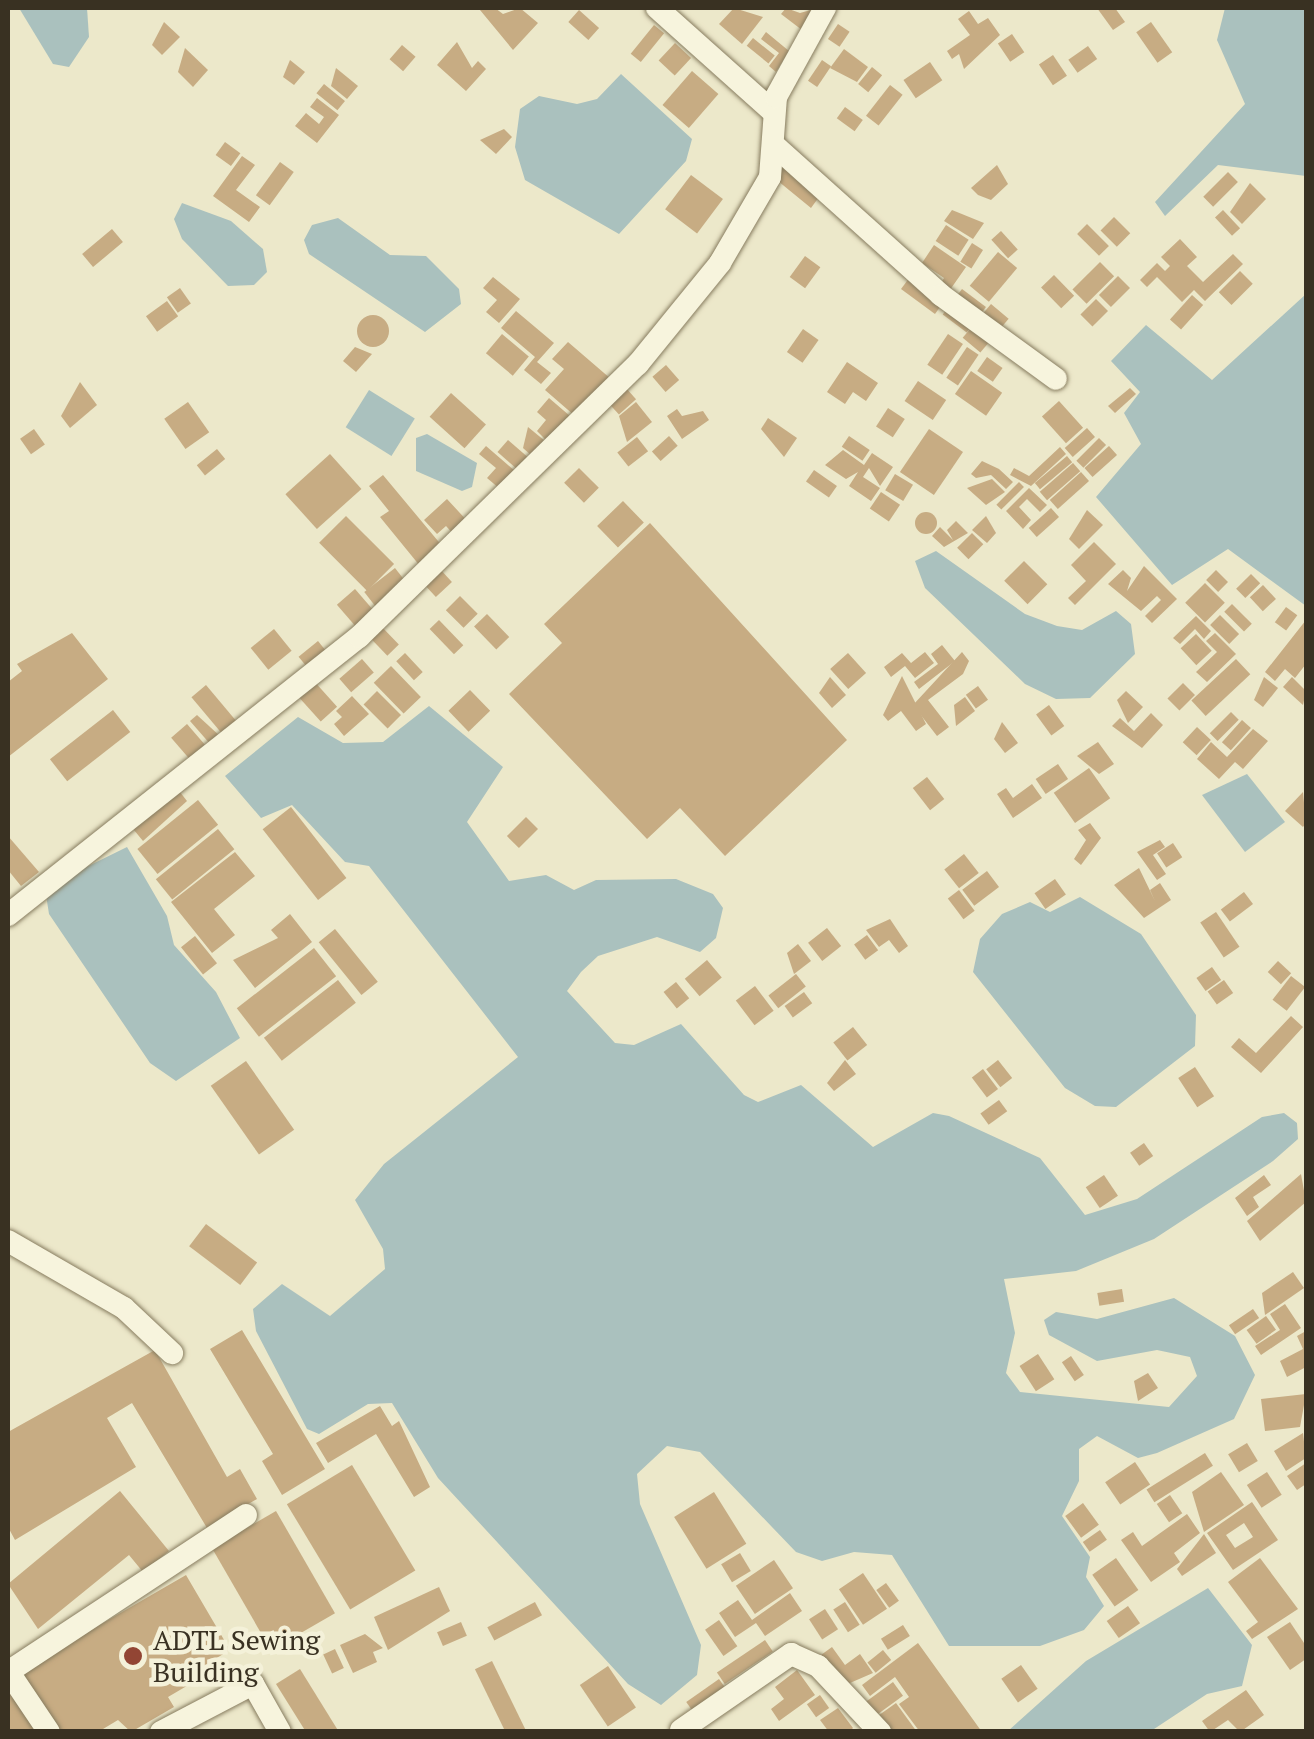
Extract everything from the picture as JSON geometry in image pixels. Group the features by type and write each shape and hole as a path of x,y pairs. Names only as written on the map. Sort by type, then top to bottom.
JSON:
{"street":[{"path":"657,8 772,111"},
{"path":"8,915 427,577 638,364 720,264 770,177 774,145 772,111 825,8"},
{"path":"774,145 941,295 1056,378"},
{"path":"8,1241 124,1308 172,1353"},
{"path":"49,1732 8,1671 246,1515"},
{"path":"681,1730 791,1654 818,1666 880,1732"},
{"path":"161,1732 253,1684 280,1732"}],"water":[{"path":"19,8 87,8 89,37 69,67 53,64"},
{"path":"1225,8 1306,8 1306,176 1218,165 1165,216 1155,202 1245,104 1217,40"},
{"path":"621,74 692,139 686,161 619,234 525,180 515,147 520,109 539,96 577,104 597,99"},
{"path":"182,203 231,221 263,249 267,272 254,285 228,286 182,239 174,219"},
{"path":"338,218 390,255 426,256 459,289 461,304 425,332 309,254 304,240 312,225"},
{"path":"1306,294 1306,606 1228,549 1172,585 1096,497 1141,444 1124,413 1140,392 1111,361 1146,325 1212,380"},
{"path":"369,390 415,419 391,456 346,427"},
{"path":"427,434 477,463 472,487 462,491 416,471 416,438"},
{"path":"936,551 1025,614 1057,626 1082,630 1116,611 1131,624 1135,654 1090,698 1056,699 1025,684 925,588 915,561"},
{"path":"429,706 503,767 467,822 509,881 546,875 574,890 596,880 676,879 713,894 723,908 716,938 700,952 657,937 598,956 581,972 567,991 615,1043 634,1045 681,1024 744,1095 758,1102 801,1085 873,1147 933,1113 949,1116 1040,1158 1085,1215 1137,1199 1262,1117 1284,1113 1297,1123 1298,1139 1273,1161 1154,1239 1076,1271 1004,1279 1015,1333 1006,1373 1020,1392 1169,1407 1197,1376 1190,1357 1157,1350 1097,1361 1049,1335 1044,1320 1056,1312 1097,1319 1174,1298 1235,1336 1255,1375 1234,1419 1157,1453 1138,1458 1097,1436 1079,1449 1079,1481 1062,1516 1090,1557 1086,1577 1104,1606 1084,1630 1040,1646 949,1646 892,1555 854,1552 822,1561 796,1552 700,1452 667,1446 637,1474 640,1504 701,1645 697,1675 661,1705 628,1684 438,1478 392,1403 368,1404 319,1434 307,1429 256,1331 253,1309 282,1284 330,1316 385,1269 383,1249 355,1200 384,1164 518,1057 369,866 345,862 292,805 261,818 225,776 298,717 343,743 383,742"},
{"path":"1247,774 1285,822 1245,852 1202,795"},
{"path":"127,847 167,916 174,945 216,992 240,1038 176,1081 150,1063 49,914 46,895 64,878"},
{"path":"1080,897 1141,934 1196,1015 1195,1046 1116,1107 1095,1106 1065,1088 973,972 980,939 1002,914 1030,902 1050,912"},
{"path":"1208,1588 1252,1645 1242,1686 1207,1694 1151,1731 1008,1731 1086,1661"}],"building":[{"path":"495,8 503,14 520,8 538,23 513,50 480,10"},
{"path":"734,8 763,17 742,44 719,24"},
{"path":"786,8 800,13 818,8 802,30 781,14"},
{"path":"1097,8 1115,8 1125,22 1113,30"},
{"path":"579,10 599,28 588,40 568,22"},
{"path":"969,11 978,24 988,18 1000,35 964,69 959,54 952,59 947,51 970,35 958,19"},
{"path":"164,22 180,37 162,55 152,45"},
{"path":"1151,22 1172,52 1157,63 1136,32"},
{"path":"838,24 850,32 840,47 828,39"},
{"path":"654,25 664,33 641,62 631,54"},
{"path":"766,32 789,51 776,72 769,66 779,53 761,39"},
{"path":"1012,34 1024,52 1010,62 998,44"},
{"path":"753,38 775,56 768,63 747,46"},
{"path":"457,42 472,68 478,61 486,69 466,91 437,65"},
{"path":"675,43 691,58 675,76 659,61"},
{"path":"402,45 416,57 403,71 390,59"},
{"path":"1088,46 1097,59 1078,73 1068,60"},
{"path":"185,48 208,70 193,87 178,72"},
{"path":"844,49 868,67 857,82 830,68"},
{"path":"1053,55 1067,76 1053,85 1039,65"},
{"path":"290,60 305,72 294,85 283,77"},
{"path":"822,60 831,66 817,87 808,81"},
{"path":"930,62 942,80 916,98 903,80"},
{"path":"872,67 882,75 868,92 858,84"},
{"path":"336,68 358,86 347,99 331,86"},
{"path":"692,71 718,94 689,128 662,105"},
{"path":"324,84 345,101 337,110 316,93"},
{"path":"890,85 903,95 879,126 866,116"},
{"path":"317,98 339,115 317,143 295,126 306,113 319,124 324,117 310,107"},
{"path":"845,107 863,120 855,131 837,118"},
{"path":"504,129 512,137 496,154 480,140"},
{"path":"225,142 240,153 231,166 216,155"},
{"path":"242,156 255,165 236,190 260,207 249,222 213,196"},
{"path":"780,156 792,157 794,178 819,197 811,208 778,181"},
{"path":"280,162 294,172 270,205 256,195"},
{"path":"997,165 1008,184 991,200 978,195 971,188"},
{"path":"1228,172 1238,182 1213,207 1203,197"},
{"path":"691,175 723,199 697,233 665,209"},
{"path":"1250,183 1266,199 1242,224 1230,212"},
{"path":"952,210 984,223 973,239 944,221"},
{"path":"1223,210 1240,228 1232,236 1215,218"},
{"path":"1114,217 1130,233 1117,247 1101,230"},
{"path":"1087,224 1109,246 1099,256 1077,234"},
{"path":"946,225 969,240 958,256 936,241"},
{"path":"112,229 123,242 93,267 82,254"},
{"path":"1001,231 1018,250 1008,258 991,240"},
{"path":"1180,239 1197,257 1187,266 1203,282 1233,254 1243,264 1205,301 1194,290 1182,302 1157,277 1147,287 1140,280 1157,263 1165,271 1170,266 1161,257"},
{"path":"972,243 983,250 971,269 960,262"},
{"path":"934,245 966,267 945,297 936,291 944,278 922,263"},
{"path":"998,252 1017,268 989,302 970,286"},
{"path":"805,256 820,267 805,288 790,277"},
{"path":"1100,262 1114,276 1087,304 1072,290"},
{"path":"919,265 945,300 935,314 901,289"},
{"path":"1240,271 1253,284 1232,305 1219,292"},
{"path":"1054,275 1074,296 1061,308 1041,288"},
{"path":"1118,276 1130,288 1111,307 1099,295"},
{"path":"493,277 520,299 499,323 486,312 497,300 483,288"},
{"path":"180,288 191,304 178,313 167,297"},
{"path":"962,289 986,307 967,333 943,315"},
{"path":"1192,295 1203,305 1181,330 1170,320"},
{"path":"1096,299 1108,311 1092,327 1080,315"},
{"path":"167,301 178,316 157,332 146,316"},
{"path":"991,304 1009,319 980,352 963,338"},
{"path":"516,311 554,343 537,362 551,373 541,384 524,370 535,357 501,328"},
{"path":"373,315 385,319 389,331 385,343 373,347 361,343 357,331 361,319"},
{"path":"803,329 819,340 803,363 787,352"},
{"path":"502,334 529,356 513,376 486,353"},
{"path":"948,334 963,344 942,375 927,365"},
{"path":"568,342 611,379 575,416 545,390 564,369 552,359"},
{"path":"355,347 372,354 356,372 343,361"},
{"path":"967,347 979,355 958,386 946,378"},
{"path":"987,357 1003,368 993,382 977,371"},
{"path":"847,362 878,383 866,401 853,392 845,404 827,392"},
{"path":"666,365 679,380 666,392 652,377"},
{"path":"971,371 1002,393 986,416 955,394"},
{"path":"918,381 946,400 933,420 905,401"},
{"path":"80,382 97,405 70,428 61,416"},
{"path":"626,388 636,399 619,415 609,403"},
{"path":"1130,388 1136,394 1115,413 1108,406"},
{"path":"451,393 486,424 465,448 430,417"},
{"path":"549,398 570,416 548,442 537,431 546,420 537,412"},
{"path":"1059,401 1083,428 1066,443 1042,416"},
{"path":"188,402 209,432 185,449 164,419"},
{"path":"636,402 652,422 627,442 619,416"},
{"path":"888,408 905,419 893,437 876,426"},
{"path":"677,409 682,416 703,411 709,420 682,439 667,416"},
{"path":"768,418 797,438 784,457 761,429"},
{"path":"528,427 545,441 532,456 523,448"},
{"path":"1087,428 1095,437 1073,457 1065,448"},
{"path":"34,429 45,445 31,454 20,439"},
{"path":"929,429 963,452 934,495 900,472"},
{"path":"669,436 678,446 661,461 652,451"},
{"path":"849,436 870,450 862,461 842,447"},
{"path":"637,437 648,451 628,467 617,452"},
{"path":"1099,438 1106,445 1083,468 1076,461"},
{"path":"508,440 529,458 519,470 498,452"},
{"path":"486,446 515,471 500,489 487,478 496,468 479,454"},
{"path":"1109,446 1117,455 1093,477 1084,468"},
{"path":"1060,447 1066,454 1031,486 1010,475 1014,468 1029,476"},
{"path":"217,449 225,459 205,475 197,465"},
{"path":"843,450 864,465 872,453 893,467 880,486 869,468 863,477 880,488 871,501 849,486 858,472 846,479 825,465"},
{"path":"330,454 361,489 317,529 285,494"},
{"path":"1067,456 1072,462 1040,489 1035,483"},
{"path":"982,461 1013,482 1006,489 991,475 976,478 971,474"},
{"path":"1073,463 1080,471 1047,500 1040,492"},
{"path":"579,468 599,488 584,503 564,483"},
{"path":"814,470 837,486 829,498 806,481"},
{"path":"1081,472 1089,481 1058,509 1050,500"},
{"path":"895,474 913,485 903,501 885,490"},
{"path":"383,475 443,547 420,566 380,517 389,511 369,486"},
{"path":"992,479 1005,492 986,505 967,488"},
{"path":"1019,482 1024,487 1001,510 996,505"},
{"path":"1029,488 1047,505 1040,512 1027,499 1019,507 1031,520 1023,529 1006,511"},
{"path":"881,492 900,505 889,521 870,509"},
{"path":"447,499 471,525 456,537 446,526 437,534 424,520"},
{"path":"623,501 644,523 618,548 597,526"},
{"path":"1051,508 1059,517 1037,537 1029,528"},
{"path":"1087,510 1103,525 1079,549 1069,539"},
{"path":"922,512 930,512 937,523 930,534 922,534 915,527 915,519"},
{"path":"346,516 394,564 367,591 319,543"},
{"path":"986,516 996,533 987,543 972,530"},
{"path":"956,521 968,533 944,547 932,536 940,527 953,540 947,530"},
{"path":"650,523 847,740 725,856 680,808 647,839 509,694 562,643 544,624"},
{"path":"972,533 983,544 968,559 957,548"},
{"path":"1094,542 1116,564 1075,605 1068,598 1086,581 1071,565"},
{"path":"1024,561 1047,584 1028,604 1004,581"},
{"path":"1144,566 1177,599 1152,623 1145,616 1161,600 1157,596 1141,611 1108,584 1123,570 1131,578 1127,591"},
{"path":"395,568 406,582 375,606 364,592"},
{"path":"439,568 452,582 436,597 423,583"},
{"path":"1216,570 1228,582 1218,592 1206,580"},
{"path":"1251,574 1260,583 1245,598 1236,589"},
{"path":"1205,583 1225,603 1205,623 1185,603"},
{"path":"1263,585 1276,599 1263,611 1250,597"},
{"path":"355,589 375,612 357,627 337,605"},
{"path":"460,596 478,614 464,628 446,610"},
{"path":"1232,604 1252,624 1244,632 1224,612"},
{"path":"1286,607 1297,615 1286,631 1275,622"},
{"path":"487,614 509,637 496,650 474,627"},
{"path":"1220,615 1239,634 1229,644 1210,625"},
{"path":"1196,616 1211,631 1204,639 1195,629 1180,644 1173,638"},
{"path":"439,620 463,645 454,654 430,629"},
{"path":"1306,620 1306,664 1295,678 1285,669 1275,681 1265,672"},
{"path":"378,623 399,645 387,656 366,634"},
{"path":"274,629 292,651 268,670 251,648"},
{"path":"72,633 108,679 8,757 8,682 22,671 17,664"},
{"path":"1215,633 1236,654 1207,682 1196,672 1217,652 1206,641"},
{"path":"1196,634 1212,651 1196,665 1181,648"},
{"path":"318,641 327,652 307,668 299,657"},
{"path":"942,645 955,661 919,689 914,682 938,664 931,654"},
{"path":"925,652 934,663 915,678 905,666 891,677 884,667 902,653 911,663"},
{"path":"962,652 969,661 963,674 928,700 949,727 937,736 913,705"},
{"path":"405,653 423,672 414,680 396,661"},
{"path":"848,653 866,673 848,689 830,669"},
{"path":"362,659 374,673 351,692 339,679"},
{"path":"1236,659 1250,674 1206,716 1191,701"},
{"path":"391,666 421,697 404,714 374,683"},
{"path":"902,676 926,724 916,731 901,711 888,721 883,715"},
{"path":"830,677 846,695 832,708 819,693"},
{"path":"1264,677 1278,688 1263,707 1254,700"},
{"path":"1292,677 1306,691 1303,705 1283,687"},
{"path":"313,680 337,707 321,721 297,695"},
{"path":"1183,683 1195,695 1179,711 1167,699"},
{"path":"206,685 237,722 222,734 191,697"},
{"path":"978,686 988,700 976,709 966,695"},
{"path":"470,690 490,711 469,732 448,711"},
{"path":"377,691 401,715 388,728 364,704"},
{"path":"1126,691 1143,707 1128,723 1117,700"},
{"path":"352,696 369,714 344,736 334,724 342,717 336,711"},
{"path":"965,697 975,711 956,726 954,705"},
{"path":"1049,705 1064,726 1051,735 1036,714"},
{"path":"113,710 130,732 67,781 50,759"},
{"path":"1231,712 1239,720 1218,741 1210,733"},
{"path":"1151,713 1163,725 1142,748 1112,726 1120,718 1134,731"},
{"path":"197,715 221,737 211,745 190,721"},
{"path":"1242,720 1251,728 1231,750 1222,742"},
{"path":"1002,722 1018,743 1005,753 994,739"},
{"path":"187,724 206,746 190,760 171,738"},
{"path":"1197,727 1211,740 1197,755 1183,742"},
{"path":"1253,729 1268,741 1243,769 1235,762 1219,779 1197,759 1211,742 1227,757"},
{"path":"1098,742 1114,764 1099,774 1077,756"},
{"path":"1058,764 1068,779 1046,794 1036,779"},
{"path":"1089,768 1110,798 1075,823 1054,793"},
{"path":"927,777 944,799 930,810 913,788"},
{"path":"1032,784 1042,798 1013,818 997,794 1006,788 1013,798"},
{"path":"176,787 187,801 143,841 129,824"},
{"path":"1303,792 1306,823 1303,827 1285,811"},
{"path":"198,800 218,825 158,874 137,849"},
{"path":"291,807 346,878 318,900 263,829"},
{"path":"526,817 538,829 519,848 507,836"},
{"path":"1090,823 1101,838 1081,865 1074,859 1086,840 1078,830"},
{"path":"218,829 234,849 172,900 156,879"},
{"path":"8,836 39,872 21,886 8,870"},
{"path":"1160,840 1165,847 1153,855 1166,874 1157,880 1137,852"},
{"path":"1173,843 1182,857 1166,868 1157,853"},
{"path":"235,852 255,876 214,909 235,935 212,953 171,902"},
{"path":"964,854 979,873 959,888 944,869"},
{"path":"1139,868 1155,901 1150,890 1160,883 1171,900 1144,918 1114,885"},
{"path":"987,871 999,887 974,906 962,890"},
{"path":"1055,879 1066,895 1045,909 1035,893"},
{"path":"959,890 975,911 963,919 948,898"},
{"path":"1244,892 1253,904 1230,921 1221,909"},
{"path":"1216,912 1239,947 1224,957 1200,923"},
{"path":"290,914 312,942 255,988 233,960 278,938 271,930"},
{"path":"890,919 908,946 899,953 889,940 879,947 866,930"},
{"path":"827,928 841,946 822,961 808,943"},
{"path":"335,929 378,982 361,995 319,942"},
{"path":"867,935 878,950 865,960 854,944"},
{"path":"195,936 217,963 203,975 181,947"},
{"path":"798,944 811,961 794,974 787,953"},
{"path":"314,948 336,976 259,1037 237,1008"},
{"path":"707,960 722,978 700,996 685,979"},
{"path":"1278,961 1291,973 1281,984 1268,972"},
{"path":"1212,967 1221,980 1206,991 1196,978"},
{"path":"796,974 806,987 778,1008 768,996"},
{"path":"1291,976 1305,987 1287,1011 1273,1000"},
{"path":"338,980 356,1003 282,1061 264,1038"},
{"path":"1224,980 1233,993 1217,1005 1208,991"},
{"path":"676,982 689,998 677,1008 664,992"},
{"path":"755,986 774,1011 754,1025 736,1000"},
{"path":"804,992 812,1003 793,1017 785,1006"},
{"path":"1291,1016 1303,1027 1261,1073 1231,1047 1239,1038 1256,1053"},
{"path":"853,1027 867,1045 847,1061 833,1042"},
{"path":"845,1060 856,1074 834,1091 827,1083"},
{"path":"998,1060 1012,1078 1000,1087 986,1069"},
{"path":"246,1061 294,1130 259,1154 211,1086"},
{"path":"1195,1067 1214,1096 1197,1107 1178,1078"},
{"path":"983,1069 998,1089 987,1097 972,1077"},
{"path":"999,1100 1007,1111 989,1125 980,1114"},
{"path":"1144,1143 1153,1156 1139,1166 1130,1153"},
{"path":"1301,1174 1306,1202 1260,1241 1247,1221"},
{"path":"1104,1175 1118,1196 1100,1208 1086,1187"},
{"path":"1264,1175 1271,1185 1253,1197 1259,1207 1247,1216 1235,1198"},
{"path":"206,1224 257,1263 240,1285 189,1246"},
{"path":"1293,1272 1304,1288 1265,1315 1262,1293"},
{"path":"1122,1289 1124,1302 1099,1306 1097,1293"},
{"path":"1285,1304 1301,1328 1261,1355 1255,1346 1280,1330 1270,1314"},
{"path":"1253,1309 1259,1318 1235,1334 1229,1325"},
{"path":"1266,1316 1276,1330 1257,1344 1247,1330"},
{"path":"242,1330 325,1469 282,1495 262,1461 273,1454 210,1349"},
{"path":"1306,1331 1306,1367 1287,1377 1280,1361 1303,1349 1297,1336"},
{"path":"155,1350 227,1477 240,1469 257,1499 207,1528 132,1403 107,1418 136,1467 15,1540 8,1527 8,1432"},
{"path":"1038,1354 1054,1379 1036,1391 1020,1366"},
{"path":"1071,1356 1084,1375 1075,1381 1062,1362"},
{"path":"1148,1373 1158,1388 1138,1401 1134,1381"},
{"path":"1306,1394 1300,1427 1265,1431 1261,1399"},
{"path":"380,1406 392,1426 399,1421 430,1487 414,1497 376,1434 328,1463 316,1443"},
{"path":"1303,1433 1306,1458 1286,1471 1274,1451"},
{"path":"1247,1443 1258,1461 1239,1472 1228,1454"},
{"path":"1205,1453 1213,1466 1154,1502 1146,1490"},
{"path":"1135,1462 1150,1484 1120,1505 1105,1482"},
{"path":"1306,1463 1306,1484 1297,1490 1287,1476"},
{"path":"352,1465 415,1570 350,1610 287,1504"},
{"path":"1221,1472 1244,1505 1204,1532 1192,1492"},
{"path":"1267,1472 1282,1495 1262,1508 1247,1485"},
{"path":"120,1491 169,1551 143,1572 129,1555 38,1629 8,1584"},
{"path":"714,1492 746,1544 706,1569 674,1517"},
{"path":"1170,1495 1182,1513 1169,1522 1157,1504"},
{"path":"1252,1502 1278,1540 1233,1570 1207,1533","holes":["1244,1523 1253,1537 1235,1548 1226,1535"]},
{"path":"1083,1503 1099,1525 1081,1538 1065,1516"},
{"path":"276,1511 335,1613 271,1650 212,1548"},
{"path":"1187,1514 1200,1533 1174,1553 1180,1562 1151,1582 1121,1540 1133,1532 1142,1546"},
{"path":"1100,1530 1107,1540 1090,1552 1083,1542"},
{"path":"1204,1534 1216,1553 1182,1576 1177,1569"},
{"path":"740,1553 751,1571 732,1582 721,1564"},
{"path":"1116,1558 1138,1590 1115,1607 1092,1575"},
{"path":"1260,1558 1298,1609 1252,1639 1246,1631 1258,1622 1228,1582"},
{"path":"774,1560 793,1588 755,1614 736,1586"},
{"path":"863,1573 887,1609 863,1625 839,1589"},
{"name":"ADTL Sewing Building","path":"186,1575 230,1650 210,1662 214,1670 168,1697 174,1707 131,1732 118,1720 98,1732 10,1732 8,1678"},
{"path":"886,1583 899,1601 889,1608 876,1590"},
{"path":"439,1587 450,1611 388,1650 374,1617"},
{"path":"790,1593 802,1611 765,1636 756,1623 735,1637 719,1613 738,1600 752,1620"},
{"path":"535,1602 542,1615 494,1641 487,1627"},
{"path":"845,1602 860,1625 848,1632 833,1610"},
{"path":"1128,1606 1140,1623 1119,1638 1107,1621"},
{"path":"825,1609 838,1629 822,1639 809,1619"},
{"path":"719,1620 737,1646 723,1656 705,1630"},
{"path":"461,1622 467,1636 443,1646 437,1632"},
{"path":"1290,1622 1306,1646 1306,1659 1290,1670 1267,1637"},
{"path":"903,1625 910,1636 888,1650 881,1639"},
{"path":"365,1634 383,1648 373,1652 377,1662 353,1673 340,1645"},
{"path":"765,1640 773,1652 725,1684 717,1672"},
{"path":"918,1643 982,1732 920,1732 899,1704 909,1697 895,1677 870,1696 862,1685"},
{"path":"832,1647 845,1665 860,1654 873,1673 843,1686 821,1655"},
{"path":"335,1649 344,1668 332,1674 323,1654"},
{"path":"883,1650 891,1660 876,1673 867,1663"},
{"path":"492,1661 527,1732 505,1732 475,1669"},
{"path":"1021,1665 1038,1689 1018,1703 1001,1679"},
{"path":"608,1666 636,1707 608,1726 580,1685"},
{"path":"300,1669 339,1732 306,1732 276,1684"},
{"path":"797,1670 815,1695 779,1721 771,1709 784,1699 775,1687"},
{"path":"719,1679 726,1689 693,1712 686,1702"},
{"path":"893,1682 903,1696 871,1719 861,1705"},
{"path":"1246,1690 1264,1715 1240,1732 1228,1720 1210,1732 1202,1721"},
{"path":"820,1695 829,1708 816,1717 807,1704"},
{"path":"896,1703 917,1732 885,1732 875,1718"},
{"path":"838,1708 853,1728 849,1732 829,1732 820,1720"}],"place":[{"name":"ADTL Sewing Building","path":"133,1656"}]}
